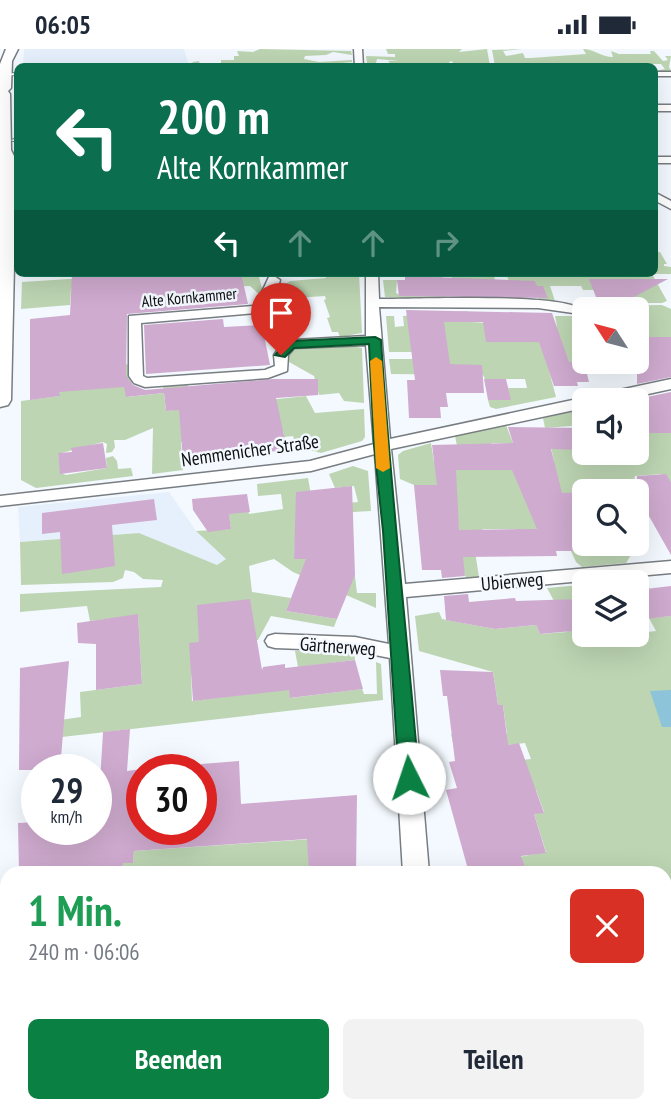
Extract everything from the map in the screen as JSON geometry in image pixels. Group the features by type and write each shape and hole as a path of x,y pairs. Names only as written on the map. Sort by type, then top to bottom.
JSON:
{"street":[{"path":"12,50 7,58 14,130"},
{"path":"8,157 4,150 9,86"},
{"path":"0,400 11,225 3,186 8,157 14,144"},
{"path":"372,277 381,446 415,866"},
{"path":"274,280 269,292 272,308 281,334 290,344 375,340"},
{"path":"372,303 538,304 572,309"},
{"name":"Alte Kornkammer","path":"272,308 134,319 137,379 150,383 273,373 283,367 281,355 290,344"},
{"path":"649,389 671,384"},
{"name":"Nemmenicher Straße","path":"0,501 143,480 311,466 381,446 572,406"},
{"name":"Ubierweg","path":"395,591 671,567"},
{"name":"Gärtnerweg","path":"275,641 355,644 400,653"}],"shaded area":[{"path":"24,49 184,49 188,63 23,63"},
{"path":"169,492 196,531 227,559 217,565 139,533 20,542 18,507"}],"green space":[{"path":"260,49 351,51 352,55 333,52 305,56 304,59 352,62 221,63 221,60 234,60 234,56 239,56 237,51 253,52"},
{"path":"386,49 462,49 459,52 487,49 489,63 390,63 388,61 399,61 377,59 376,63 367,63 366,56 395,57 395,54 388,54"},
{"path":"522,49 503,51 506,56 523,53 525,58 586,54 583,49 613,57 611,51 619,54 651,54 650,51 654,51 663,61 668,60 665,56 671,56 671,71 658,71 665,69 658,63 494,63 492,50"},
{"path":"658,252 667,264 664,266 671,267 671,274 658,274"},
{"path":"101,277 259,277 265,300 250,286 71,289 70,305 21,309 22,282"},
{"path":"359,277 362,333 340,337 338,332 332,332 327,318 330,317 325,296 278,299 276,291 290,281"},
{"path":"427,277 442,277 447,301 385,297 383,280 397,280 396,293 400,295 427,280"},
{"path":"452,277 494,277 500,301 459,301 462,295"},
{"path":"507,277 654,277 667,301 649,303 649,297 621,297 605,279 591,279 595,290 583,290 581,286 550,286 555,301 539,300 535,281 509,281"},
{"path":"649,305 662,305 671,309 671,358 649,340"},
{"path":"468,311 471,322 557,327 555,316 572,316 572,367 548,367 556,397 496,409 490,407 488,400 510,400 508,388 527,388 525,379 485,379 483,375 391,374 389,359 412,359 412,352 389,352 386,316 394,316 395,327 404,326 403,316"},
{"path":"341,344 362,348 364,403 344,401 339,393 319,395 314,376 289,362 288,355 293,350"},
{"path":"131,364 132,384 125,389 127,397 164,393 163,385 188,383 188,387 164,394 166,411 306,396 315,413 364,409 365,437 362,441 321,453 296,446 293,436 284,437 283,431 181,442 183,470 152,474 153,428 125,440 114,440 115,447 112,452 106,453 107,444 103,442 58,454 61,473 66,475 107,468 106,458 113,456 118,469 131,468 133,476 36,488 21,480 21,401 59,396 59,380 108,366"},
{"path":"671,405 671,482 661,474 635,476 634,479 572,479 572,518 564,518 553,540 517,540 515,529 483,529 474,545 479,577 466,578 439,485 414,485 400,479 398,455 403,451 431,443 434,462 460,461 455,436 506,425 513,443 492,443 471,470 494,470 554,461 551,447 572,449 572,465 649,465 649,423"},
{"path":"572,412 572,426 545,428 543,418"},
{"path":"353,466 368,471 371,511 353,512 295,539 294,559 309,559 321,576 355,576 357,593 376,593 376,608 293,572 274,559 249,566 252,592 291,598 286,611 337,619 334,627 271,616 258,640 211,646 191,671 192,701 289,689 291,698 362,689 364,694 377,694 376,662 381,664 383,700 62,737 60,720 81,717 80,692 142,684 138,615 90,621 87,606 20,612 20,594 161,587 163,580 143,579 134,572 125,570 123,578 113,582 21,585 20,542 139,533 217,565 226,559 196,531 231,529 228,509 247,505 249,514 283,509 281,494 258,496 257,484 308,478 313,506 358,502 354,486 335,488 329,474"},
{"path":"573,556 630,556 626,563 582,567"},
{"path":"572,586 572,600 554,601 547,588"},
{"path":"439,612 442,619 495,629 536,625 540,634 567,632 565,627 572,627 572,647 649,647 649,632 656,631 649,618 671,616 671,866 524,866 519,857 546,852 534,814 544,812 536,790 471,798 512,761 531,759 525,743 455,751 451,734 507,734 503,705 498,705 493,672 419,651 415,616"},
{"path":"295,651 354,653 355,660 298,667"},
{"path":"313,839 310,866 123,866 123,863 133,862 134,851"}],"water":[{"path":"671,690 671,727 662,727 650,691"}],"building":[{"path":"72,277 242,277 248,304 127,314 126,376 133,385 145,390 273,379 318,379 318,395 276,398 287,450 183,460 179,410 166,411 164,393 126,397 124,387 59,392 60,396 30,400 30,319 70,315"},
{"path":"405,277 431,277 535,281 537,286 543,286 548,298 399,296 397,280 405,280"},
{"path":"589,279 668,279 634,297 596,297"},
{"path":"406,310 552,313 569,362 572,362 572,375 587,375 589,382 577,382 578,386 554,386 539,342 486,342 483,322 444,322 450,364 482,365 484,393 446,393 448,407 440,407 441,418 409,418 407,380 415,380"},
{"path":"223,319 224,327 262,325 270,365 146,374 144,325"},
{"path":"649,337 671,337 671,377 637,384 637,375 649,375"},
{"path":"484,379 506,379 511,400 488,400"},
{"path":"671,392 671,433 649,433 649,397"},
{"path":"508,427 572,428 572,450 551,449 562,493 572,493 572,551 556,551 557,556 463,557 465,576 442,578 441,570 422,570 414,485 437,485 432,445 513,443","holes":["456,470 512,470 537,529 459,530"]},
{"path":"103,443 107,468 60,474 58,453"},
{"path":"666,474 671,482 671,555 649,516 649,479 637,479 637,476"},
{"path":"352,486 355,575 337,619 286,611 306,559 294,559 296,492"},
{"path":"247,494 250,512 229,514 231,529 208,532 193,510 192,499"},
{"path":"154,499 157,520 112,525 115,566 62,574 60,532 42,534 42,513"},
{"path":"671,586 671,616 649,619 649,589"},
{"path":"468,594 469,602 515,598 516,601 572,599 572,631 540,634 536,625 495,629 446,620 444,596"},
{"path":"250,599 262,670 263,667 285,664 285,668 355,660 363,689 290,698 289,690 193,701 189,643 199,642 197,605"},
{"path":"138,614 142,684 96,690 96,644 78,643 77,623"},
{"path":"69,661 61,754 21,754 19,770 20,668"},
{"path":"440,670 493,672 498,705 503,705 508,745 519,743 544,813 534,814 546,853 521,856 525,866 467,866 446,790 457,788 449,762 455,761 447,696 443,696"},
{"path":"130,729 128,754 126,754 126,845 217,845 217,763 239,761 241,804 357,795 356,866 309,866 307,839 134,851 133,863 123,863 123,866 19,866 18,823 21,823 21,845 112,845 112,754 102,754 103,732"}],"slow traffic":[{"path":"376,361 383,468"}],"route":[{"path":"281,355 290,344 375,340 381,446 391,531 409,778"}]}
